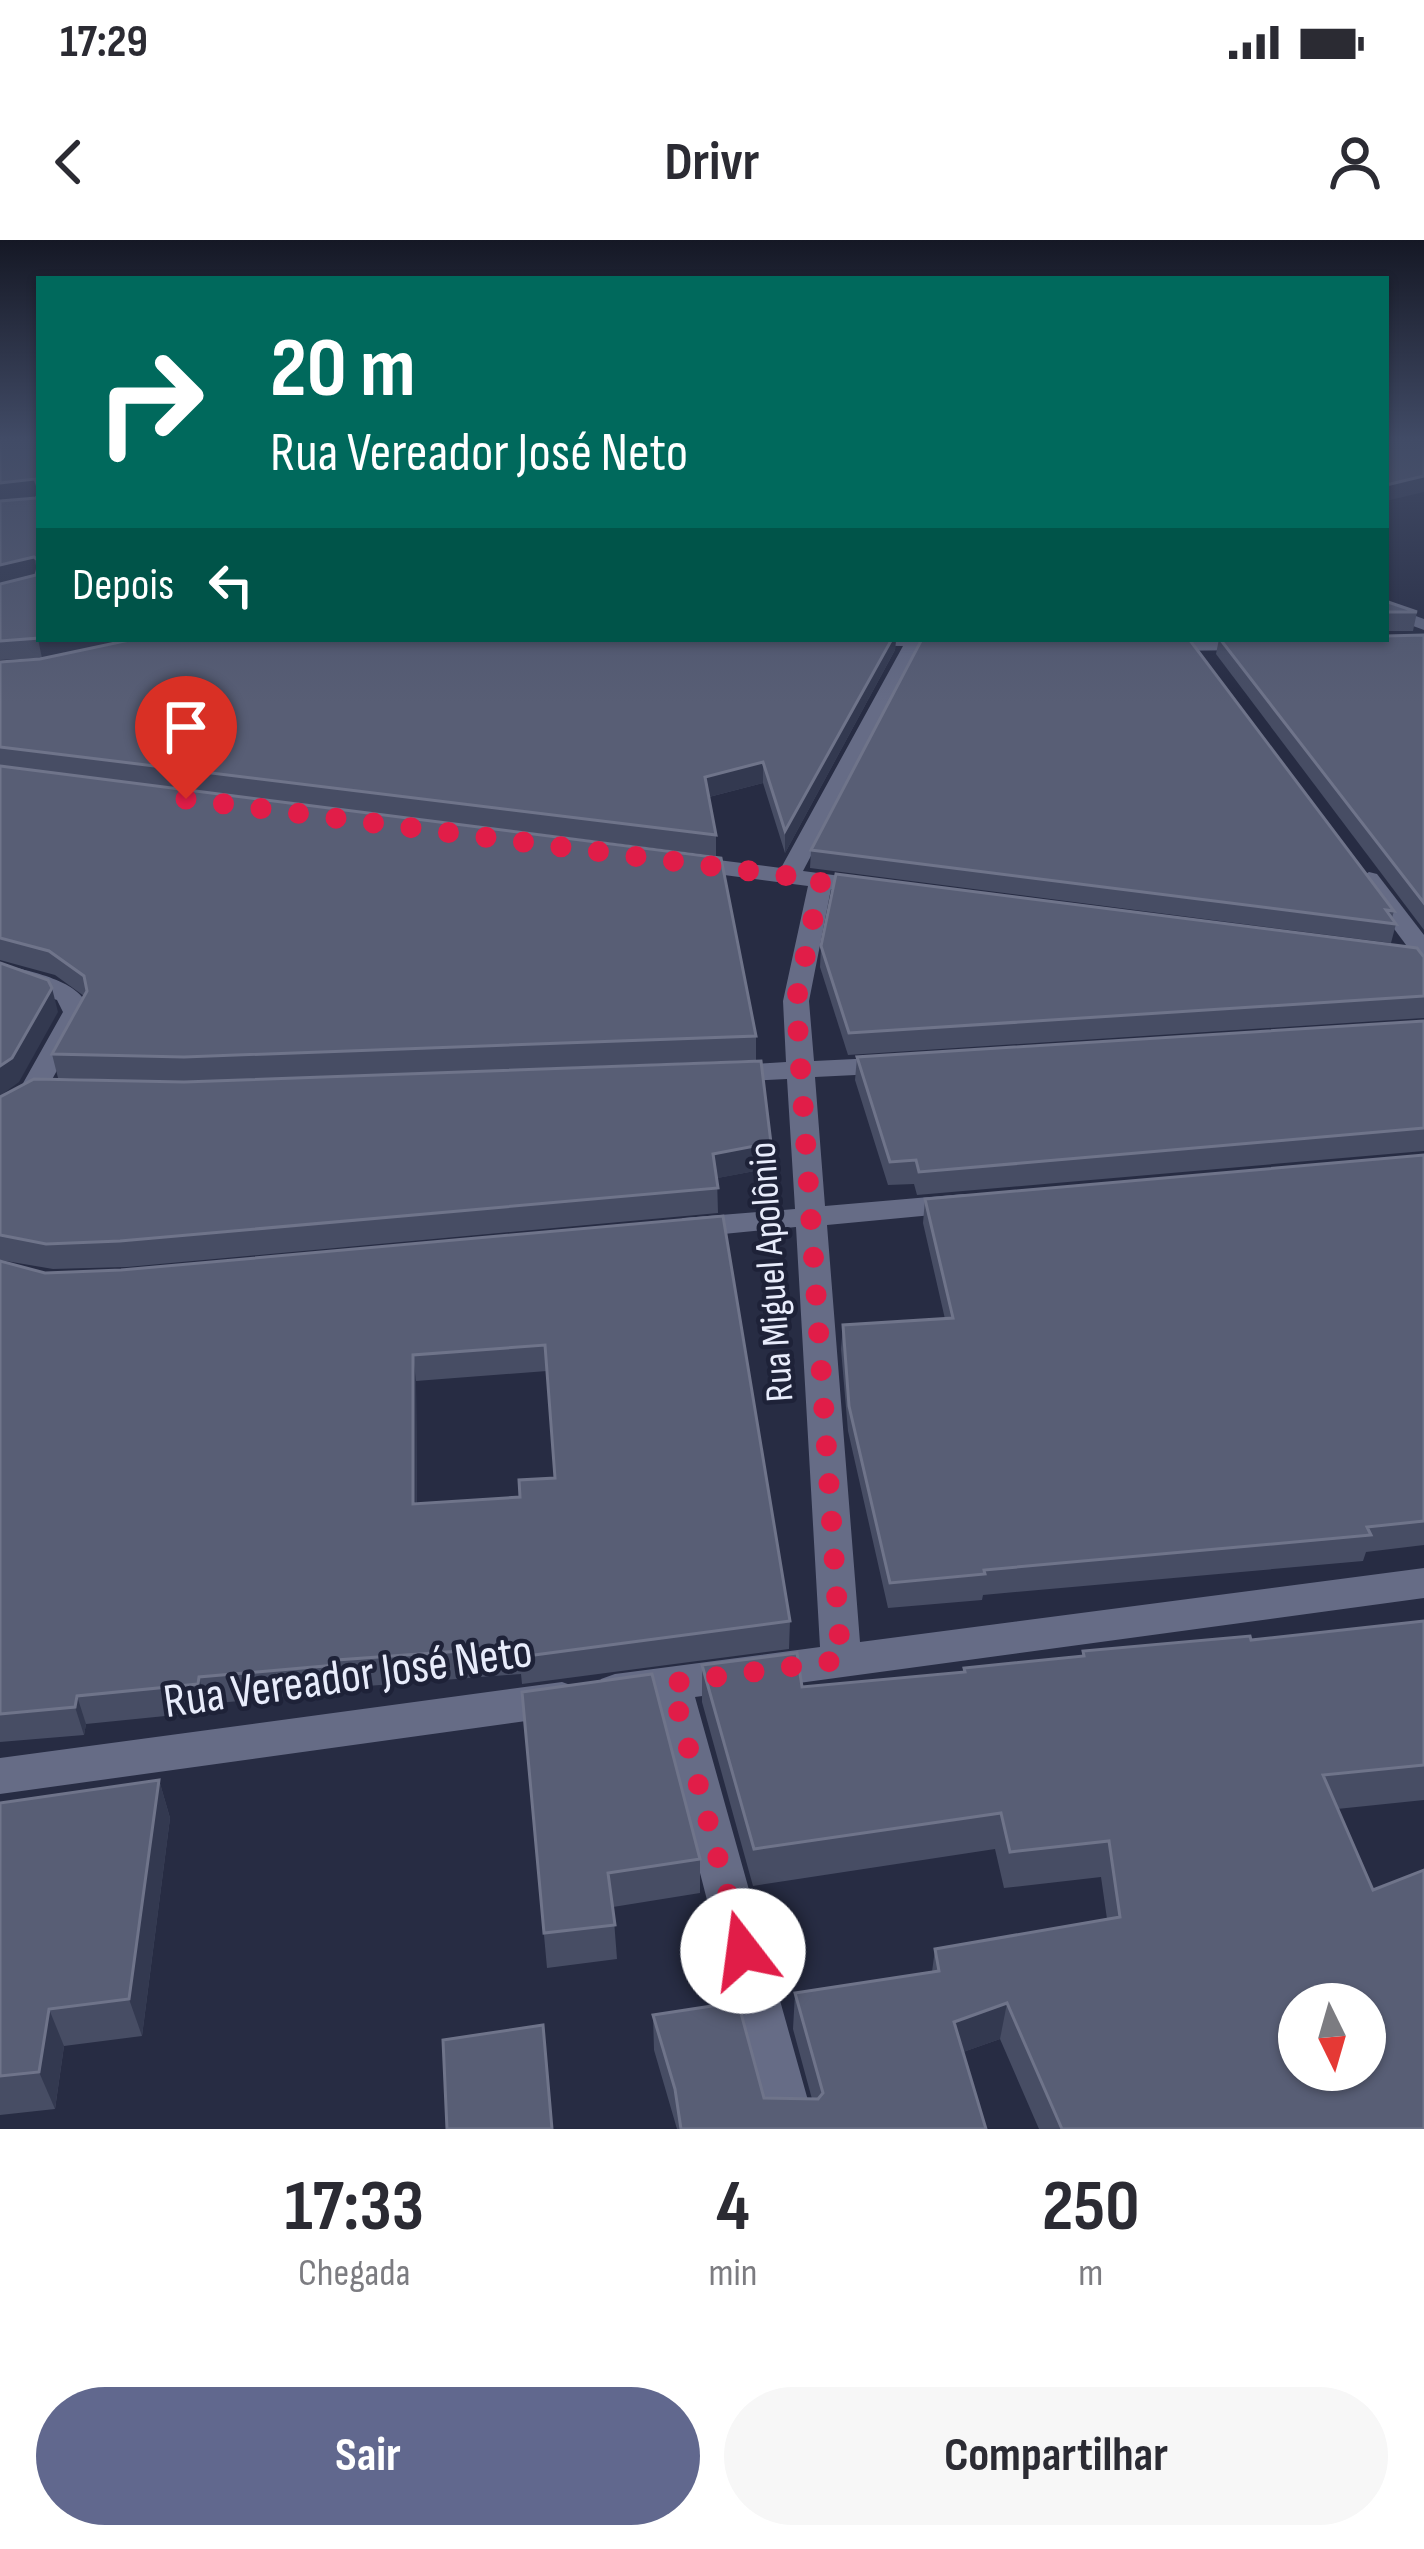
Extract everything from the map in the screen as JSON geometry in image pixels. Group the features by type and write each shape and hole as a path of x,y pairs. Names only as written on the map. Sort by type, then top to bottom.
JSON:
{"street":[{"path":"1389,611 1424,625"},
{"path":"1401,641 1424,641"},
{"name":"Rua Miguel Apolônio","path":"841,1660 796,1001 805,878 915,642"},
{"path":"1124,644 1197,649 1286,644"},
{"path":"1352,856 1416,956"},
{"path":"650,858 890,890"},
{"path":"0,972 66,994 75,1002 76,1012 44,1090 0,1112"},
{"path":"687,1076 916,1064"},
{"path":"644,1232 998,1200"},
{"name":"Rua Vereador José Neto","path":"0,1776 1424,1583"},
{"path":"671,1683 791,2129"}],"building":[{"path":"0,526 36,526 36,559 0,565"},
{"path":"36,575 36,638 0,641 0,584"},
{"path":"1389,602 1417,612 1389,612"},
{"path":"1424,635 1424,903 1222,642 1389,642 1389,636"},
{"path":"120,642 890,642 785,831 763,762 705,777 716,835 0,747 0,662 40,659"},
{"path":"920,642 1191,642 1394,911 1386,910 1396,924 811,850"},
{"path":"0,766 721,858 756,1036 184,1057 52,1054 87,991 84,976 49,951 0,938"},
{"path":"836,874 1417,948 1424,957 1424,996 849,1033 821,946"},
{"path":"0,963 48,980 52,988 12,1058 0,1066"},
{"path":"1424,1021 1424,1128 919,1172 916,1160 890,1162 857,1057"},
{"path":"761,1061 771,1143 713,1154 718,1188 120,1241 46,1244 0,1235 0,1097 34,1079 184,1082"},
{"path":"1424,1155 1424,1521 1367,1527 1371,1535 984,1570 985,1574 890,1583 849,1406 843,1325 953,1318 925,1199"},
{"path":"723,1216 790,1621 519,1657 518,1647 337,1660 336,1665 199,1677 198,1684 77,1696 75,1707 0,1714 0,1261 45,1273","holes":["545,1345 555,1478 519,1480 520,1497 413,1504 413,1355"]},
{"path":"1424,1621 1424,1765 1323,1775 1373,1890 1424,1870 1424,2129 1062,2129 1007,2003 954,2022 986,2129 681,2129 675,2089 653,2015 738,2002 764,2098 818,2099 823,2093 795,1993 939,1971 935,1949 1120,1917 1109,1841 1010,1852 1001,1813 754,1849 702,1665 797,1653 802,1687 965,1672 964,1668 1084,1656 1083,1651 1250,1636 1251,1640"},
{"path":"652,1674 700,1859 608,1873 615,1925 544,1933 522,1692"},
{"path":"159,1780 129,1999 49,2009 39,2072 0,2076 0,1803"},
{"path":"543,2025 552,2129 447,2129 443,2040"}],"route":[{"path":"186,799 821,880 796,1001 841,1660 671,1683 743,1951"}]}
